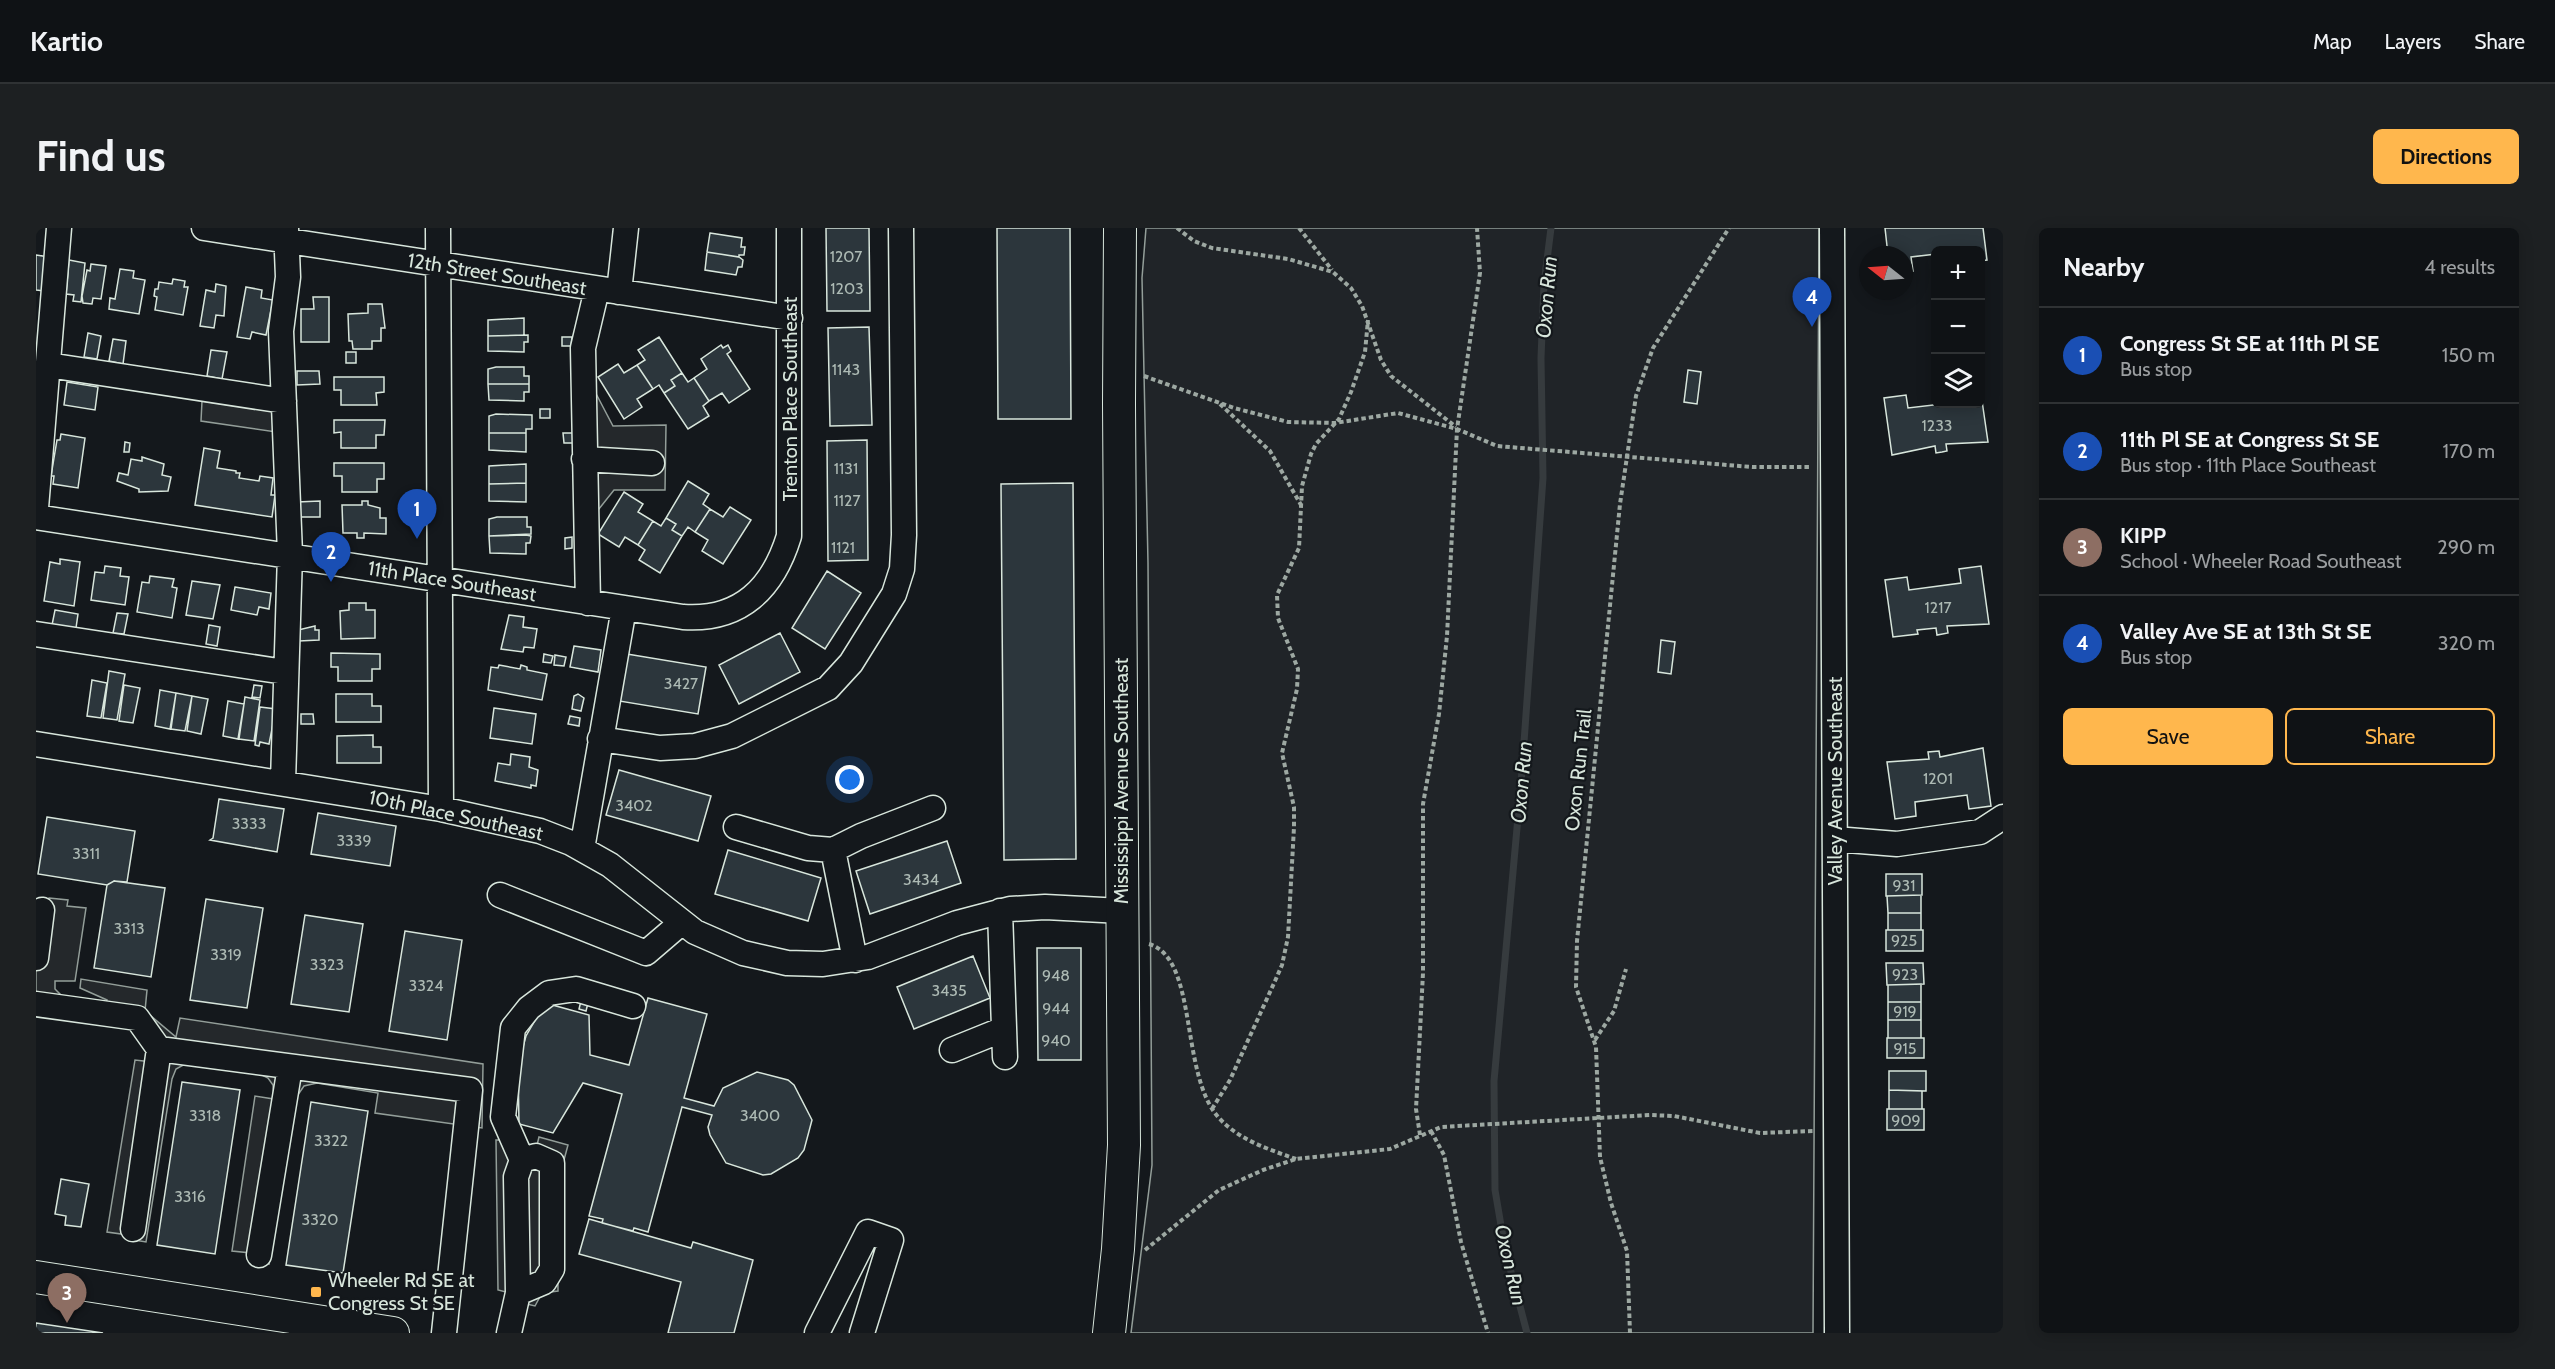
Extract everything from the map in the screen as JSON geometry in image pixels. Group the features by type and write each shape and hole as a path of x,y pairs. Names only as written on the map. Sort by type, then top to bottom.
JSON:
{"main road":[{"name":"Mississippi Avenue Southeast","path":"1109,1333 1123,1179 1120,228"},
{"path":"36,1277 393,1333"}],"street":[{"path":"36,508 59,228"},
{"name":"12th Street Southeast","path":"204,228 286,234 438,265 790,318"},
{"path":"438,228 441,809"},
{"path":"588,603 583,348 608,290 626,228"},
{"name":"Trenton Place Southeast","path":"778,567 789,536 791,515 789,228"},
{"path":"600,739 660,748 695,746 732,736 788,709 828,688 851,663 894,594 902,569 904,535 901,228"},
{"name":"Valley Avenue Southeast","path":"1832,228 1837,1333"},
{"path":"283,782 290,554 281,331 288,277 286,234"},
{"path":"48,365 284,401"},
{"path":"584,459 652,463"},
{"name":"11th Place Southeast","path":"36,517 290,554 440,580 693,618 722,614 756,594 778,567"},
{"path":"582,849 624,608"},
{"path":"36,634 285,672"},
{"name":"10th Place Southeast","path":"36,744 441,809 540,831 582,849 622,874 681,923 710,940 770,960 805,965 855,960 886,952 957,923 1000,911 1032,907 1122,911"},
{"path":"736,827 808,848 833,850 861,836 933,808"},
{"path":"1835,839 1897,844 1980,832 2003,817"},
{"path":"833,850 855,960"},
{"path":"500,895 645,953 681,923"},
{"path":"36,958 42,910"},
{"path":"1000,911 1005,1057"},
{"path":"509,1333 518,1293 516,1177 522,1160 502,1117 513,1028 529,1008 549,993 576,989 633,1006"},
{"path":"36,1004 137,1018 159,1049 133,1229"},
{"path":"952,1050 1004,1029"},
{"path":"159,1049 470,1090 444,1333"},
{"path":"259,1255 290,1067"},
{"path":"518,1293 544,1282 552,1269 552,1163 536,1156 522,1160"},
{"path":"817,1333 868,1232 891,1240 862,1333"}],"path":[{"path":"1177,228 1194,241 1212,248 1288,259 1333,272"},
{"path":"1299,228 1333,272 1351,288 1368,320 1382,360 1391,376 1457,429"},
{"path":"1420,1135 1416,1109 1423,973 1423,804 1438,714 1447,636 1457,429 1480,273 1477,228"},
{"name":"Oxon Run Trail","path":"1630,1333 1627,1251 1607,1189 1598,1146 1595,1040 1579,999 1575,958 1625,457 1636,396 1646,362 1729,228"},
{"path":"1212,1109 1230,1080 1275,981 1288,937 1294,807 1282,753 1297,689 1298,669 1275,606 1277,595 1299,548 1302,486 1311,454 1316,444 1335,423 1345,407 1362,365 1368,320"},
{"path":"1143,376 1219,404 1287,422 1335,423 1398,413 1457,429 1497,446 1752,467 1813,467"},
{"path":"1219,404 1270,451 1301,505"},
{"path":"1146,944 1155,946 1167,954 1177,970 1192,1058 1212,1109 1227,1125 1248,1140 1296,1159"},
{"path":"1595,1040 1614,1011 1626,969"},
{"path":"1145,1250 1219,1190 1263,1170 1296,1159 1380,1151 1441,1127 1668,1116 1760,1133 1817,1131"},
{"path":"1431,1131 1444,1155 1461,1242 1488,1333"}],"shaded area":[{"path":"1146,228 1819,228 1813,1333 1131,1333 1152,1165 1148,563 1142,278"},
{"path":"592,386 613,426 666,425 665,490 614,490 591,519"},
{"path":"202,401 270,411 276,416 276,432 201,421"},
{"path":"49,898 68,900 67,906 86,908 75,981 55,981 55,989 62,996 103,1011 107,1000 80,988 81,979 147,990 145,1011 176,1037 180,1018 483,1064 482,1128 375,1113 378,1093 317,1083 304,1086 295,1099 269,1264 251,1260 251,1253 232,1251 255,1096 274,1099 273,1085 268,1078 260,1074 185,1064 176,1069 172,1079 146,1242 128,1239 128,1235 107,1232 135,1060 153,1062 136,1032 129,1029 36,1013 36,901 48,903"},
{"path":"539,1137 568,1145 557,1186 558,1291 542,1293 535,1306 514,1301 510,1293 498,1290 496,1140 513,1140 536,1149"}],"building":[{"path":"826,228 869,228 870,311 827,311"},
{"path":"997,228 1070,228 1071,419 998,419"},
{"path":"1885,228 1983,228 1987,260 1985,260 1985,246 1931,246 1931,255 1913,257 1913,246 1887,246"},
{"path":"710,233 742,238 741,247 745,247 744,255 739,255 739,257 707,252"},
{"path":"707,252 739,257 743,260 742,267 738,267 736,275 705,270"},
{"path":"36,255 49,257 44,291 36,290"},
{"path":"69,260 85,263 81,302 73,301 74,295 66,294"},
{"path":"91,264 106,266 101,299 93,298 92,304 83,303 82,296 87,270 90,271"},
{"path":"120,269 134,271 133,278 145,280 139,314 109,309 110,298 115,299"},
{"path":"173,279 185,281 184,287 188,287 183,315 155,310 157,297 154,296 155,289 158,289 159,282 172,284"},
{"path":"216,284 226,286 224,316 216,315 214,328 200,326 206,290 215,292"},
{"path":"246,287 262,290 261,298 273,300 266,335 252,332 250,339 237,337"},
{"path":"313,297 329,297 329,342 301,342 301,309 314,309"},
{"path":"368,304 382,304 385,328 381,328 381,341 372,341 372,349 353,349 352,341 349,341 348,314 368,313"},
{"path":"524,318 524,335 488,336 488,320"},
{"path":"869,327 872,425 830,426 828,328"},
{"path":"88,333 101,336 97,359 84,357"},
{"path":"528,335 528,342 524,342 524,352 488,351 488,336"},
{"path":"562,337 572,337 571,346 562,346"},
{"path":"659,337 682,373 671,380 675,386 664,393 659,385 653,389 637,365 645,360 638,350"},
{"path":"113,339 126,341 123,364 109,361"},
{"path":"721,345 723,348 728,345 731,351 727,354 750,389 729,403 722,393 709,401 694,378 707,369 701,359"},
{"path":"211,350 227,352 222,379 207,376"},
{"path":"346,352 356,352 356,363 346,363"},
{"path":"618,364 624,373 637,365 653,389 637,399 642,407 624,419 598,377"},
{"path":"524,367 524,376 529,376 529,384 488,384 488,369"},
{"path":"1688,370 1701,372 1697,404 1684,402"},
{"path":"297,371 319,371 320,384 297,385"},
{"path":"682,373 688,382 694,378 709,401 703,406 709,416 688,429 664,393 675,386 671,380"},
{"path":"334,377 384,377 384,392 376,393 377,405 341,405 341,390 334,390"},
{"path":"67,382 98,387 95,410 64,405"},
{"path":"488,384 529,384 529,392 524,392 524,401 489,400"},
{"path":"1906,395 1908,408 1931,405 1931,408 1983,408 1988,442 1946,444 1947,451 1936,453 1935,446 1892,455 1884,398"},
{"path":"540,409 550,409 550,418 540,418"},
{"path":"496,414 532,415 532,429 526,429 526,433 489,433 489,416"},
{"path":"334,420 385,420 384,435 376,435 376,448 341,448 341,432 334,433"},
{"path":"489,433 526,433 526,452 489,450"},
{"path":"563,433 573,433 573,443 564,443"},
{"path":"61,434 85,438 78,488 53,484 54,476 51,476 57,440 60,440"},
{"path":"867,440 868,560 828,561 827,441"},
{"path":"125,442 130,443 129,452 124,452"},
{"path":"204,448 220,451 217,468 236,471 240,473 239,478 259,481 260,476 273,478 271,495 275,495 272,517 195,505"},
{"path":"142,457 164,464 162,475 171,477 168,491 139,492 139,489 117,481 119,473 128,475 131,459 142,461"},
{"path":"334,463 384,463 384,479 377,479 377,492 342,492 342,476 334,476"},
{"path":"526,464 526,483 489,484 489,466"},
{"path":"688,481 709,494 703,504 710,509 695,532 688,527 682,536 672,530 676,524 666,518"},
{"path":"526,483 526,502 489,501 489,484"},
{"path":"1073,483 1076,859 1004,860 1001,484"},
{"path":"624,492 643,504 638,512 653,521 638,545 625,537 619,547 598,534"},
{"path":"320,501 320,517 297,517 297,502"},
{"path":"362,501 368,501 368,505 380,508 380,518 386,518 386,534 364,533 364,538 357,538 357,533 343,533 342,505 362,505"},
{"path":"730,507 751,520 723,564 702,551 708,540 695,532 710,509 723,517"},
{"path":"527,517 527,527 531,527 531,534 489,536 489,519"},
{"path":"666,518 676,524 672,530 682,536 660,573 639,560 645,550 638,545 653,521 661,526"},
{"path":"489,536 531,536 530,543 526,543 526,554 490,553"},
{"path":"572,537 572,548 565,549 565,538"},
{"path":"60,559 80,562 74,606 44,601 50,562 60,564"},
{"path":"105,566 121,568 120,576 129,577 125,605 91,600 95,572 104,573"},
{"path":"1981,566 1989,624 1947,626 1948,633 1937,635 1936,628 1917,630 1918,634 1893,637 1885,580 1907,577 1909,590 1961,583 1959,569"},
{"path":"827,571 861,593 825,649 792,628"},
{"path":"150,576 174,579 172,587 177,588 172,618 137,612 142,582 149,583"},
{"path":"192,581 220,585 213,619 186,615"},
{"path":"235,587 271,593 269,609 259,607 257,615 231,610"},
{"path":"349,603 366,603 366,610 375,610 375,638 341,639 340,611 349,610"},
{"path":"55,610 78,614 76,628 52,625"},
{"path":"117,613 128,614 124,634 113,633"},
{"path":"509,615 524,617 523,627 537,629 534,648 524,647 523,652 501,649"},
{"path":"209,625 220,627 217,646 206,644"},
{"path":"315,626 315,630 319,630 319,640 299,641 298,630"},
{"path":"780,633 800,672 739,704 719,665"},
{"path":"1661,640 1675,642 1671,674 1658,672"},
{"path":"574,646 601,650 598,672 570,667"},
{"path":"331,653 380,654 380,669 372,669 372,681 338,681 338,667 331,667"},
{"path":"544,654 553,656 551,663 543,662"},
{"path":"627,654 706,667 698,714 619,701"},
{"path":"555,655 566,657 564,666 554,665"},
{"path":"499,665 520,669 521,665 527,667 527,670 547,674 542,700 488,690 491,667 498,668"},
{"path":"109,671 125,674 117,720 103,718"},
{"path":"92,680 107,683 101,718 87,716"},
{"path":"124,685 140,688 133,723 119,721"},
{"path":"254,685 262,686 260,698 252,697"},
{"path":"160,690 176,693 170,729 155,726"},
{"path":"176,693 192,696 185,731 171,729"},
{"path":"336,694 372,694 372,706 381,706 381,722 336,722"},
{"path":"578,694 584,698 581,711 572,709 574,696"},
{"path":"192,696 208,699 201,734 187,731"},
{"path":"245,697 260,700 254,741 239,739"},
{"path":"228,701 244,704 238,739 223,736"},
{"path":"260,707 276,709 269,744 260,742 259,746 255,745"},
{"path":"494,708 536,714 532,744 490,738"},
{"path":"301,714 313,714 314,724 301,724"},
{"path":"570,716 580,718 579,726 568,724"},
{"path":"373,735 373,747 381,747 381,763 337,763 337,736"},
{"path":"1983,748 1991,806 1969,809 1967,795 1915,802 1916,816 1895,819 1887,762 1929,759 1928,752 1939,751 1940,757"},
{"path":"511,754 530,757 529,767 538,770 536,786 531,785 531,788 495,781 498,763 510,765"},
{"path":"619,770 711,796 698,841 606,815"},
{"path":"219,799 284,809 277,852 210,840 213,838"},
{"path":"318,813 396,826 390,866 311,854"},
{"path":"47,817 135,831 127,882 114,881 107,885 38,874"},
{"path":"947,841 961,883 870,914 856,871"},
{"path":"728,850 821,878 808,921 715,894"},
{"path":"1886,874 1922,874 1922,895 1886,896"},
{"path":"114,881 165,888 151,977 94,968 107,885"},
{"path":"1921,895 1921,913 1888,913 1887,896"},
{"path":"206,899 263,908 247,1008 190,1000"},
{"path":"1888,913 1921,913 1921,930 1888,930"},
{"path":"305,915 363,924 349,1012 291,1004"},
{"path":"1886,930 1923,930 1923,951 1886,951"},
{"path":"405,931 462,940 447,1040 389,1031"},
{"path":"1037,948 1081,948 1081,1060 1038,1060"},
{"path":"973,956 990,998 914,1029 897,987"},
{"path":"1886,963 1923,963 1924,984 1887,985"},
{"path":"1921,984 1921,1002 1888,1002 1888,985"},
{"path":"582,997 589,999 586,1011 579,1009"},
{"path":"648,998 707,1014 684,1098 714,1106 723,1088 757,1072 788,1080 794,1085 812,1120 804,1150 798,1158 771,1174 763,1175 726,1163 710,1135 708,1127 712,1115 682,1107 648,1232 634,1228 633,1231 602,1223 603,1219 589,1216 622,1094 583,1083 553,1133 519,1124 518,1065 526,1036 545,1003 589,1015 590,1055 629,1065"},
{"path":"1888,1002 1921,1002 1921,1020 1888,1020"},
{"path":"1888,1020 1921,1020 1921,1038 1888,1038"},
{"path":"1887,1038 1924,1038 1924,1058 1887,1058"},
{"path":"1889,1071 1926,1071 1926,1091 1889,1090"},
{"path":"182,1082 240,1090 215,1254 157,1245"},
{"path":"1889,1090 1922,1091 1922,1109 1889,1109"},
{"path":"311,1102 368,1111 343,1273 286,1265"},
{"path":"1887,1109 1924,1109 1924,1130 1887,1130"},
{"path":"61,1179 89,1184 81,1227 65,1225 66,1216 55,1214"},
{"path":"589,1219 691,1248 693,1242 753,1260 734,1333 668,1333 681,1282 579,1254"},
{"path":"36,1323 103,1333 36,1333"}],"waterway":[{"name":"Oxon Run","path":"1527,1333 1505,1249 1495,1190 1494,1081 1521,784 1543,478 1541,358 1544,284 1551,228"}],"place":[{"name":"Valley Ave SE at 13th St SE","path":"1812,327"},
{"name":"Congress St SE at 11th Pl SE","path":"417,539"},
{"name":"11th Pl SE at Congress St SE","path":"331,582"},
{"name":"Wheeler Rd SE at Congress St SE","path":"316,1292"},
{"name":"KIPP","path":"67,1323"}]}
